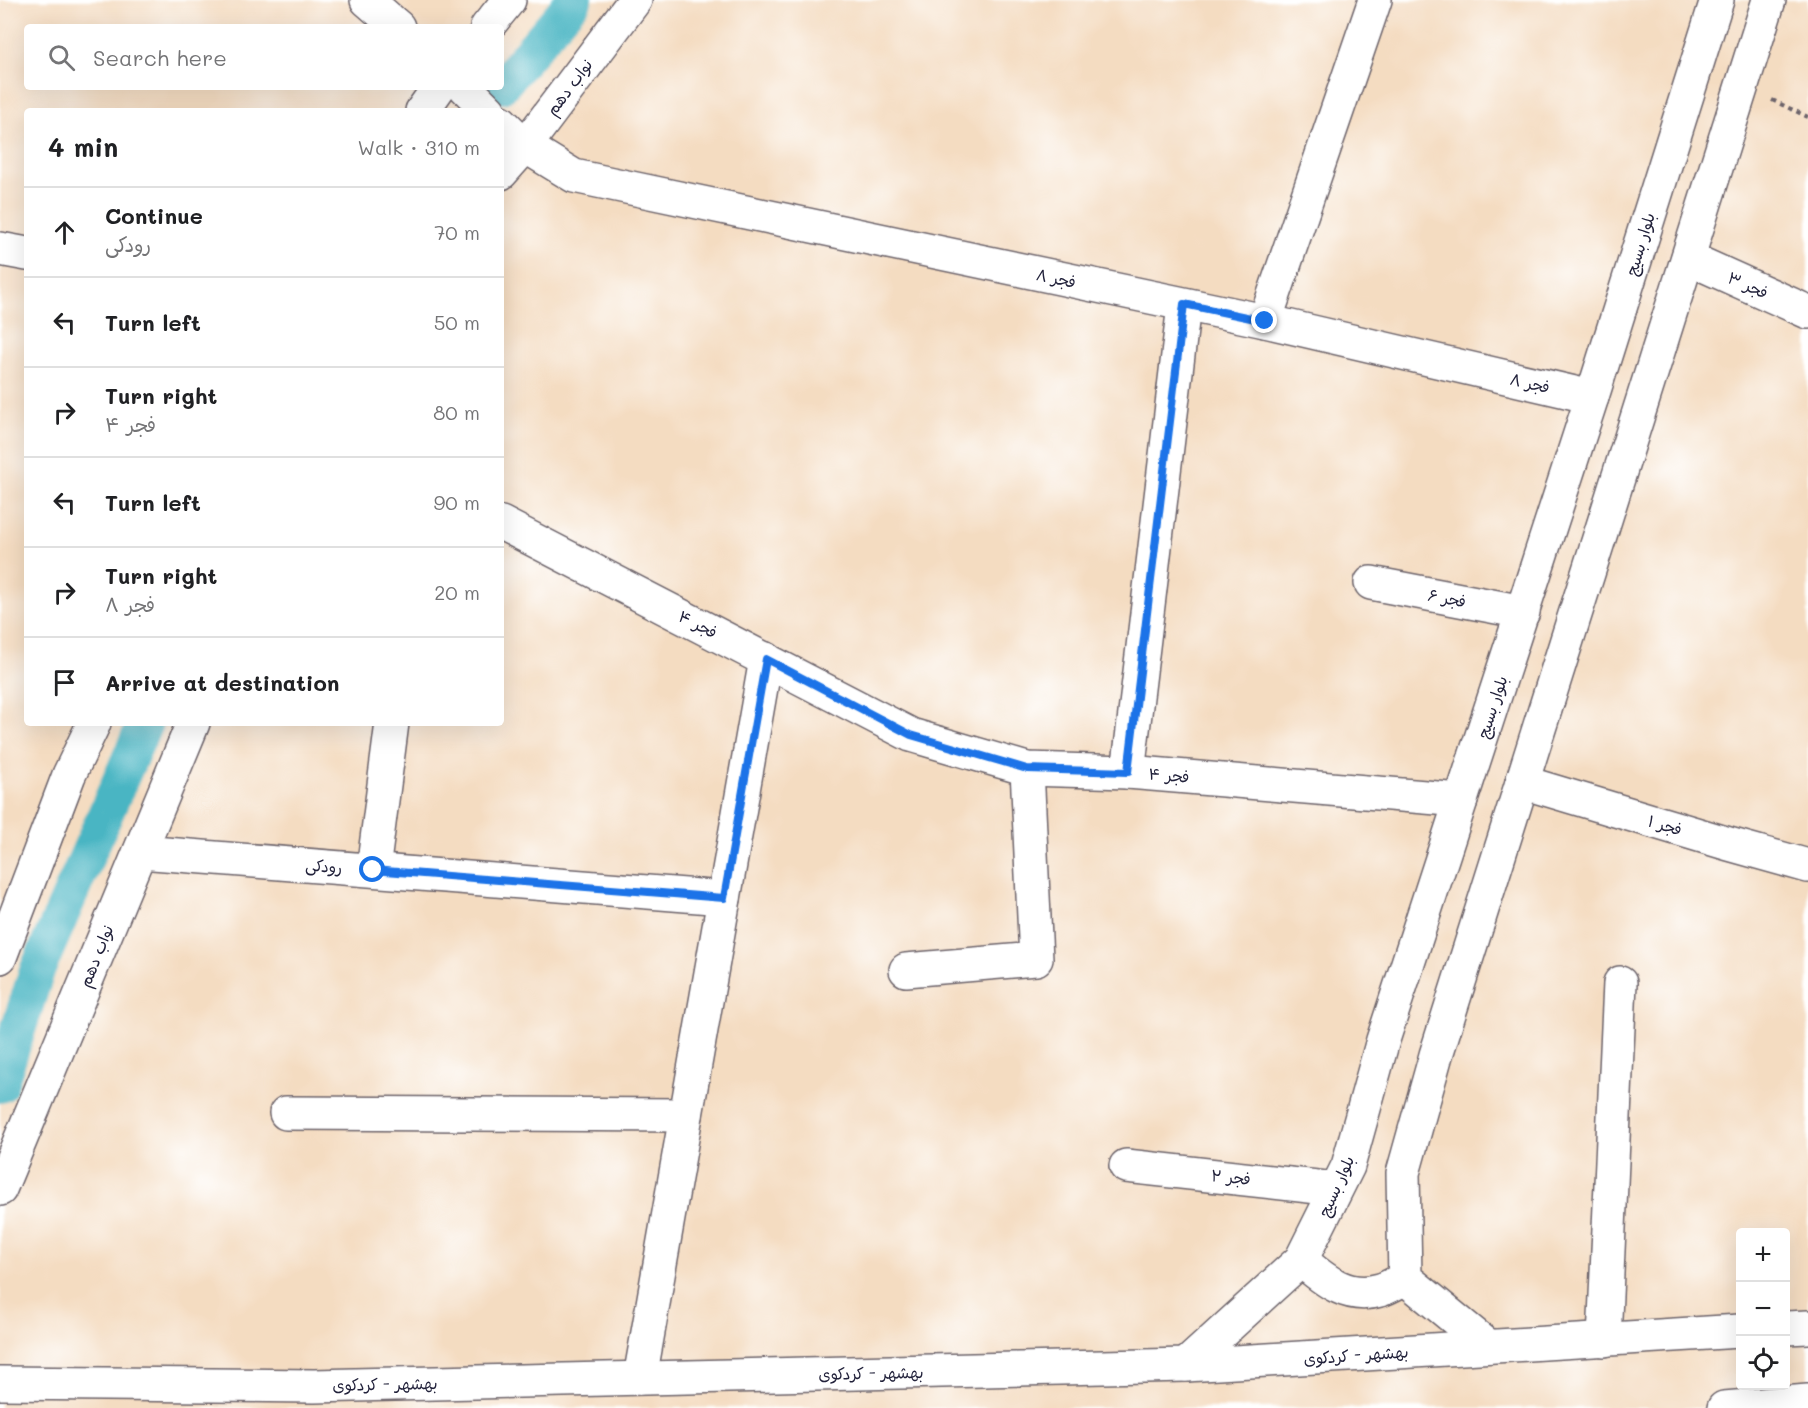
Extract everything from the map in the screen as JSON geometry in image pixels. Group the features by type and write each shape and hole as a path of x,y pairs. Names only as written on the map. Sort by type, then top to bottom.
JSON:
{"main road":[{"path":"367,0 395,24"},
{"path":"489,24 509,0"},
{"name":"نواب دهم","path":"504,170 525,146 635,0"},
{"path":"1265,321 1375,0"},
{"name":"بلوار بسیج","path":"1186,1365 1301,1260 1348,1166 1383,1040 1523,612 1717,0"},
{"path":"1488,1346 1405,1278 1403,1173 1436,1055 1769,0"},
{"path":"424,108 437,90"},
{"path":"468,90 486,108"},
{"name":"فجر ۸","path":"504,125 525,146 574,176 1265,321 1592,397"},
{"path":"0,249 24,253"},
{"name":"فجر ۳","path":"1688,258 1808,312"},
{"path":"1128,772 1184,304"},
{"name":"فجر ۴","path":"504,525 911,735 1027,769 1128,772 1461,800"},
{"name":"فجر ۶","path":"1371,583 1523,612"},
{"path":"640,1378 766,659"},
{"path":"0,957 69,775 93,726"},
{"name":"نواب دهم","path":"0,1190 192,726"},
{"path":"373,870 392,726"},
{"path":"906,970 1036,959 1027,769"},
{"name":"فجر ۱","path":"1522,782 1808,866"},
{"name":"رودکی","path":"140,852 724,898"},
{"path":"1604,1340 1620,983"},
{"path":"286,1113 686,1115"},
{"name":"فجر ۲","path":"1126,1166 1336,1189"},
{"path":"1301,1260 1319,1276 1341,1289 1358,1293 1380,1290 1405,1278"},
{"path":"1790,1328 1808,1327"},
{"name":"بهشهر - کردکوی","path":"0,1383 314,1397 640,1378 1186,1365 1736,1331"},
{"path":"1724,1408 1808,1401"}],"waterway":[{"path":"504,82 574,0"},
{"path":"0,1085 37,971 144,726"}],"route":[{"path":"373,870 724,898 766,659 911,735 1027,769 1128,772 1184,304 1265,321"}]}
